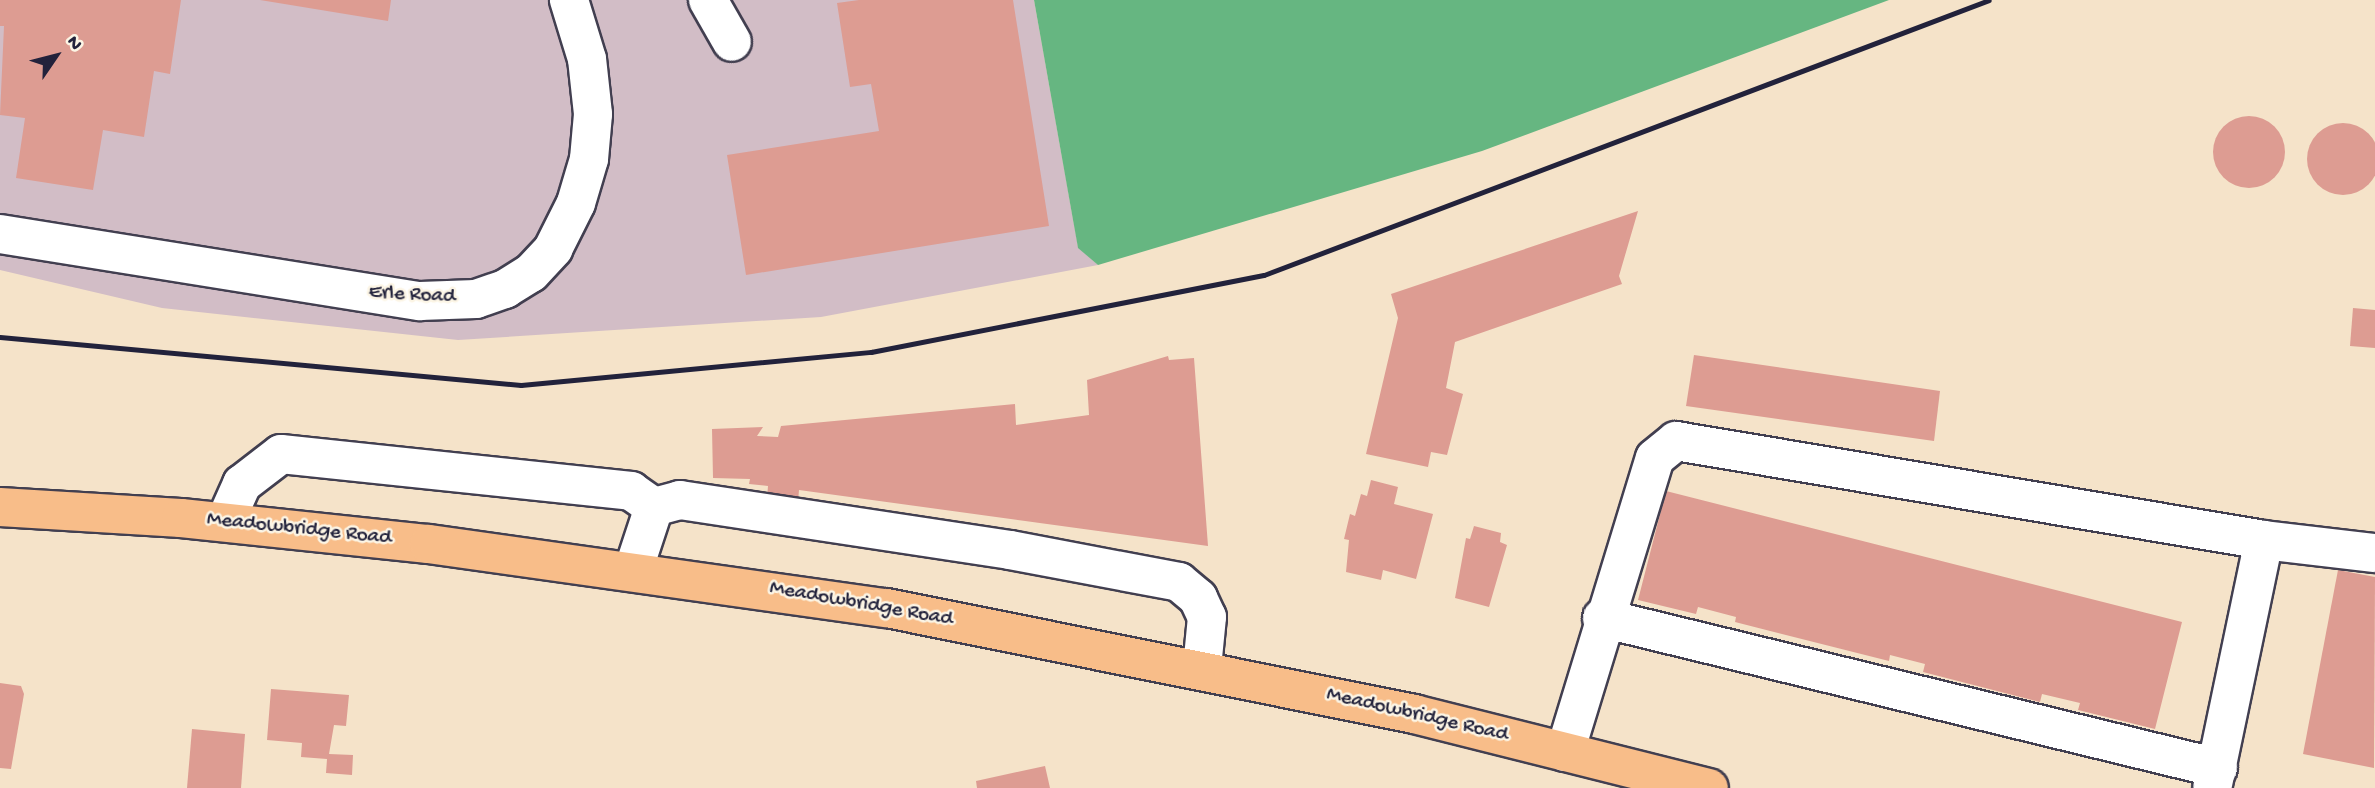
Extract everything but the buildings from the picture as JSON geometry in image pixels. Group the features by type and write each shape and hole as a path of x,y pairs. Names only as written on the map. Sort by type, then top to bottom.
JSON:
{"main road":[{"name":"Meadowbridge Road","path":"0,507 225,522 633,571 887,608 1202,668 1709,788"}],"street":[{"name":"Erle Road","path":"0,234 409,300 476,299 505,289 531,272 553,249 576,203 589,159 593,114 587,58 569,0"},
{"path":"708,0 732,42"},
{"path":"1565,752 1602,618 1655,457 1676,442 2264,540 2375,553"},
{"path":"225,522 242,484 281,454 631,491 654,507 680,500 1010,550 1179,582 1198,597 1207,617 1202,668"},
{"path":"633,571 654,507"},
{"path":"1602,618 2215,778 2264,540"}],"shaded area":[{"path":"0,0 1034,0 1078,247 1098,265 821,317 458,340 162,308 0,270"}],"green space":[{"path":"1034,0 1889,0 1482,151 1098,265 1078,248"}],"railway":[{"path":"0,337 521,385 871,352 1264,275 1989,0"}]}
